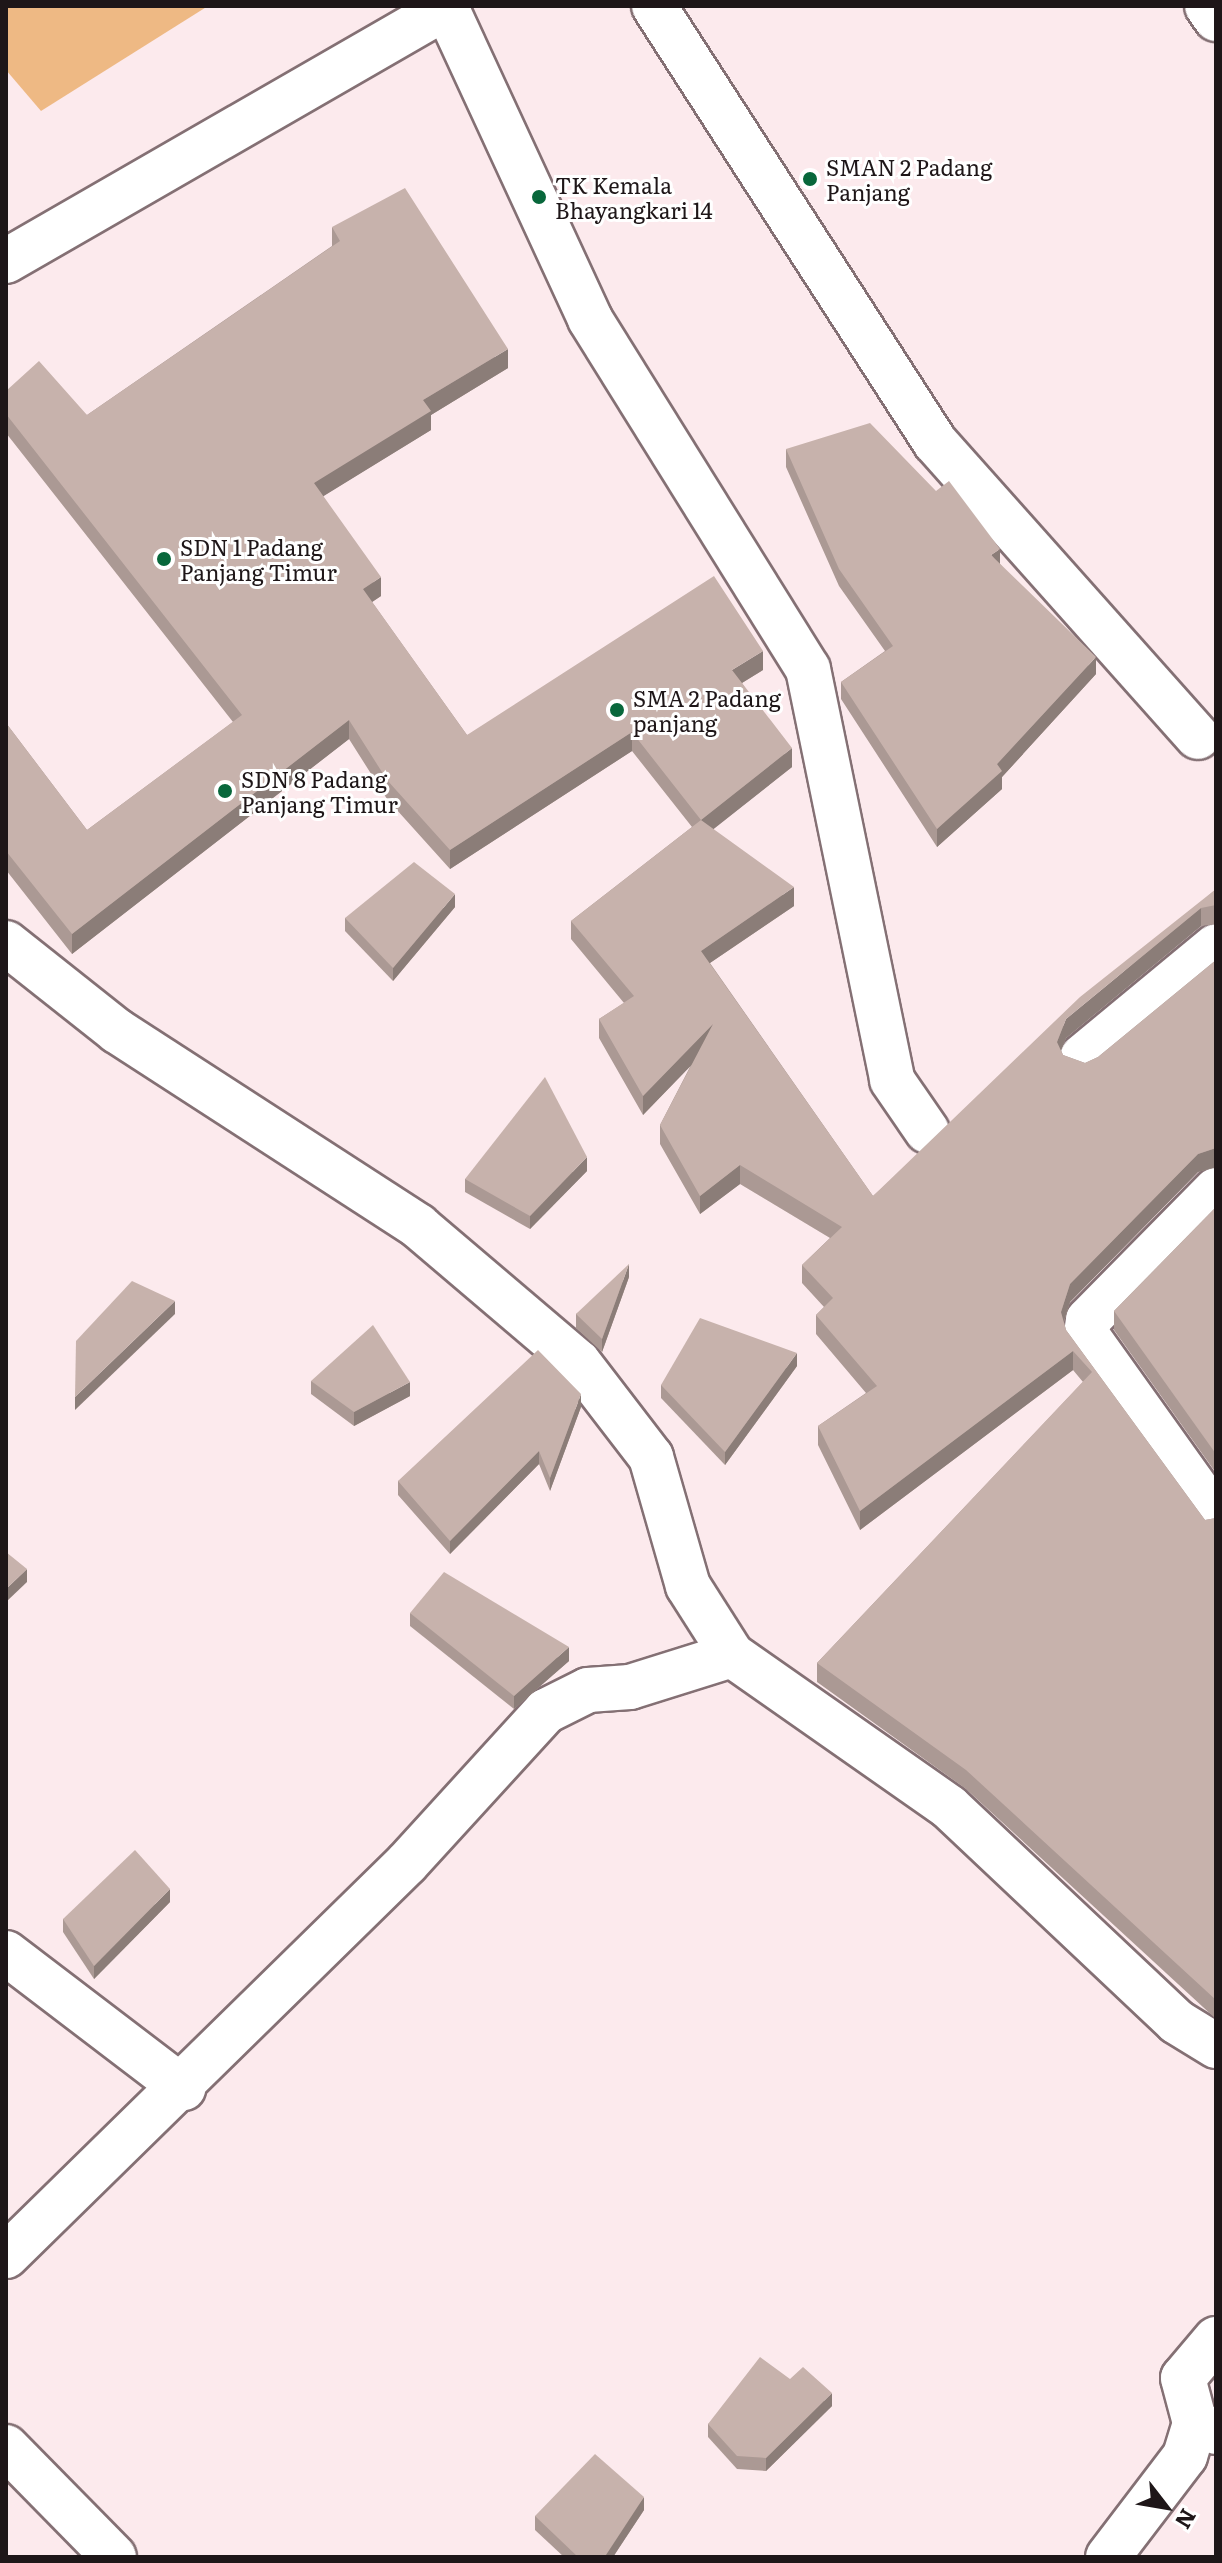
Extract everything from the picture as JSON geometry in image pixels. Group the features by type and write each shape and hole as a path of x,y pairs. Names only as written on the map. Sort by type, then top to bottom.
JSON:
{"street":[{"path":"654,6 935,442 1198,737"},
{"path":"1207,6 1216,19"},
{"path":"6,261 448,7 590,319 808,669 892,1080 927,1131"},
{"path":"6,943 117,1031 418,1226 578,1362 651,1457 688,1586 732,1655 949,1807 1177,2022 1216,2046"},
{"path":"1082,1057 1216,946"},
{"path":"1216,1190 1088,1320 1086,1334 1216,1516"},
{"path":"6,2256 183,2088 546,1711 588,1690 630,1687 732,1655"},
{"path":"6,1953 183,2088"},
{"path":"1108,2557 1206,2428 1183,2378 1216,2339"},
{"path":"6,2447 114,2557"}],"shaded area":[{"path":"6,6 208,6 41,111 6,70"}],"building":[{"path":"405,188 508,349 423,400 431,411 314,483 381,577 363,589 467,735 714,576 763,651 732,670 792,748 701,820 632,732 450,850 387,780 349,720 72,934 6,851 6,723 87,830 242,715 6,414 6,391 39,361 87,415 340,241 332,227"},
{"path":"870,423 936,491 949,481 1000,549 991,555 1096,657 997,764 1002,771 937,829 841,682 893,646 839,569 786,449"},
{"path":"701,820 794,887 701,951 873,1196 1080,997 1216,889 1216,905 1201,908 1066,1019 1057,1042 1063,1055 1085,1063 1098,1057 1216,960 1216,1148 1198,1154 1070,1284 1061,1312 1066,1330 1205,1520 1216,1518 1216,2000 966,1770 817,1663 1092,1372 1073,1351 860,1511 818,1426 877,1386 816,1315 833,1298 802,1265 842,1227 740,1165 700,1196 660,1125 713,1024 643,1096 599,1019 634,996 571,921"},
{"path":"414,862 455,894 393,968 345,918"},
{"path":"545,1077 587,1157 530,1216 465,1179"},
{"path":"1216,1207 1216,1454 1114,1311"},
{"path":"629,1264 602,1339 576,1314"},
{"path":"132,1281 175,1301 75,1397 76,1341"},
{"path":"700,1318 797,1353 725,1452 661,1385"},
{"path":"373,1325 410,1382 354,1412 311,1381"},
{"path":"538,1350 581,1394 550,1478 539,1451 450,1541 398,1481"},
{"path":"6,1552 27,1569 6,1589"},
{"path":"444,1572 569,1647 514,1696 410,1613"},
{"path":"135,1850 170,1889 94,1966 63,1919"},
{"path":"760,2357 790,2379 803,2367 832,2393 766,2458 737,2456 708,2424"},
{"path":"595,2454 644,2497 606,2555 578,2557 535,2516"}],"place":[{"name":"SMAN 2 Padang Panjang","path":"810,179"},
{"name":"TK Kemala Bhayangkari 14","path":"539,197"},
{"name":"SDN 1 Padang Panjang Timur","path":"164,559"},
{"name":"SMA 2 Padang panjang","path":"617,710"},
{"name":"SDN 8 Padang Panjang Timur","path":"225,791"}]}
